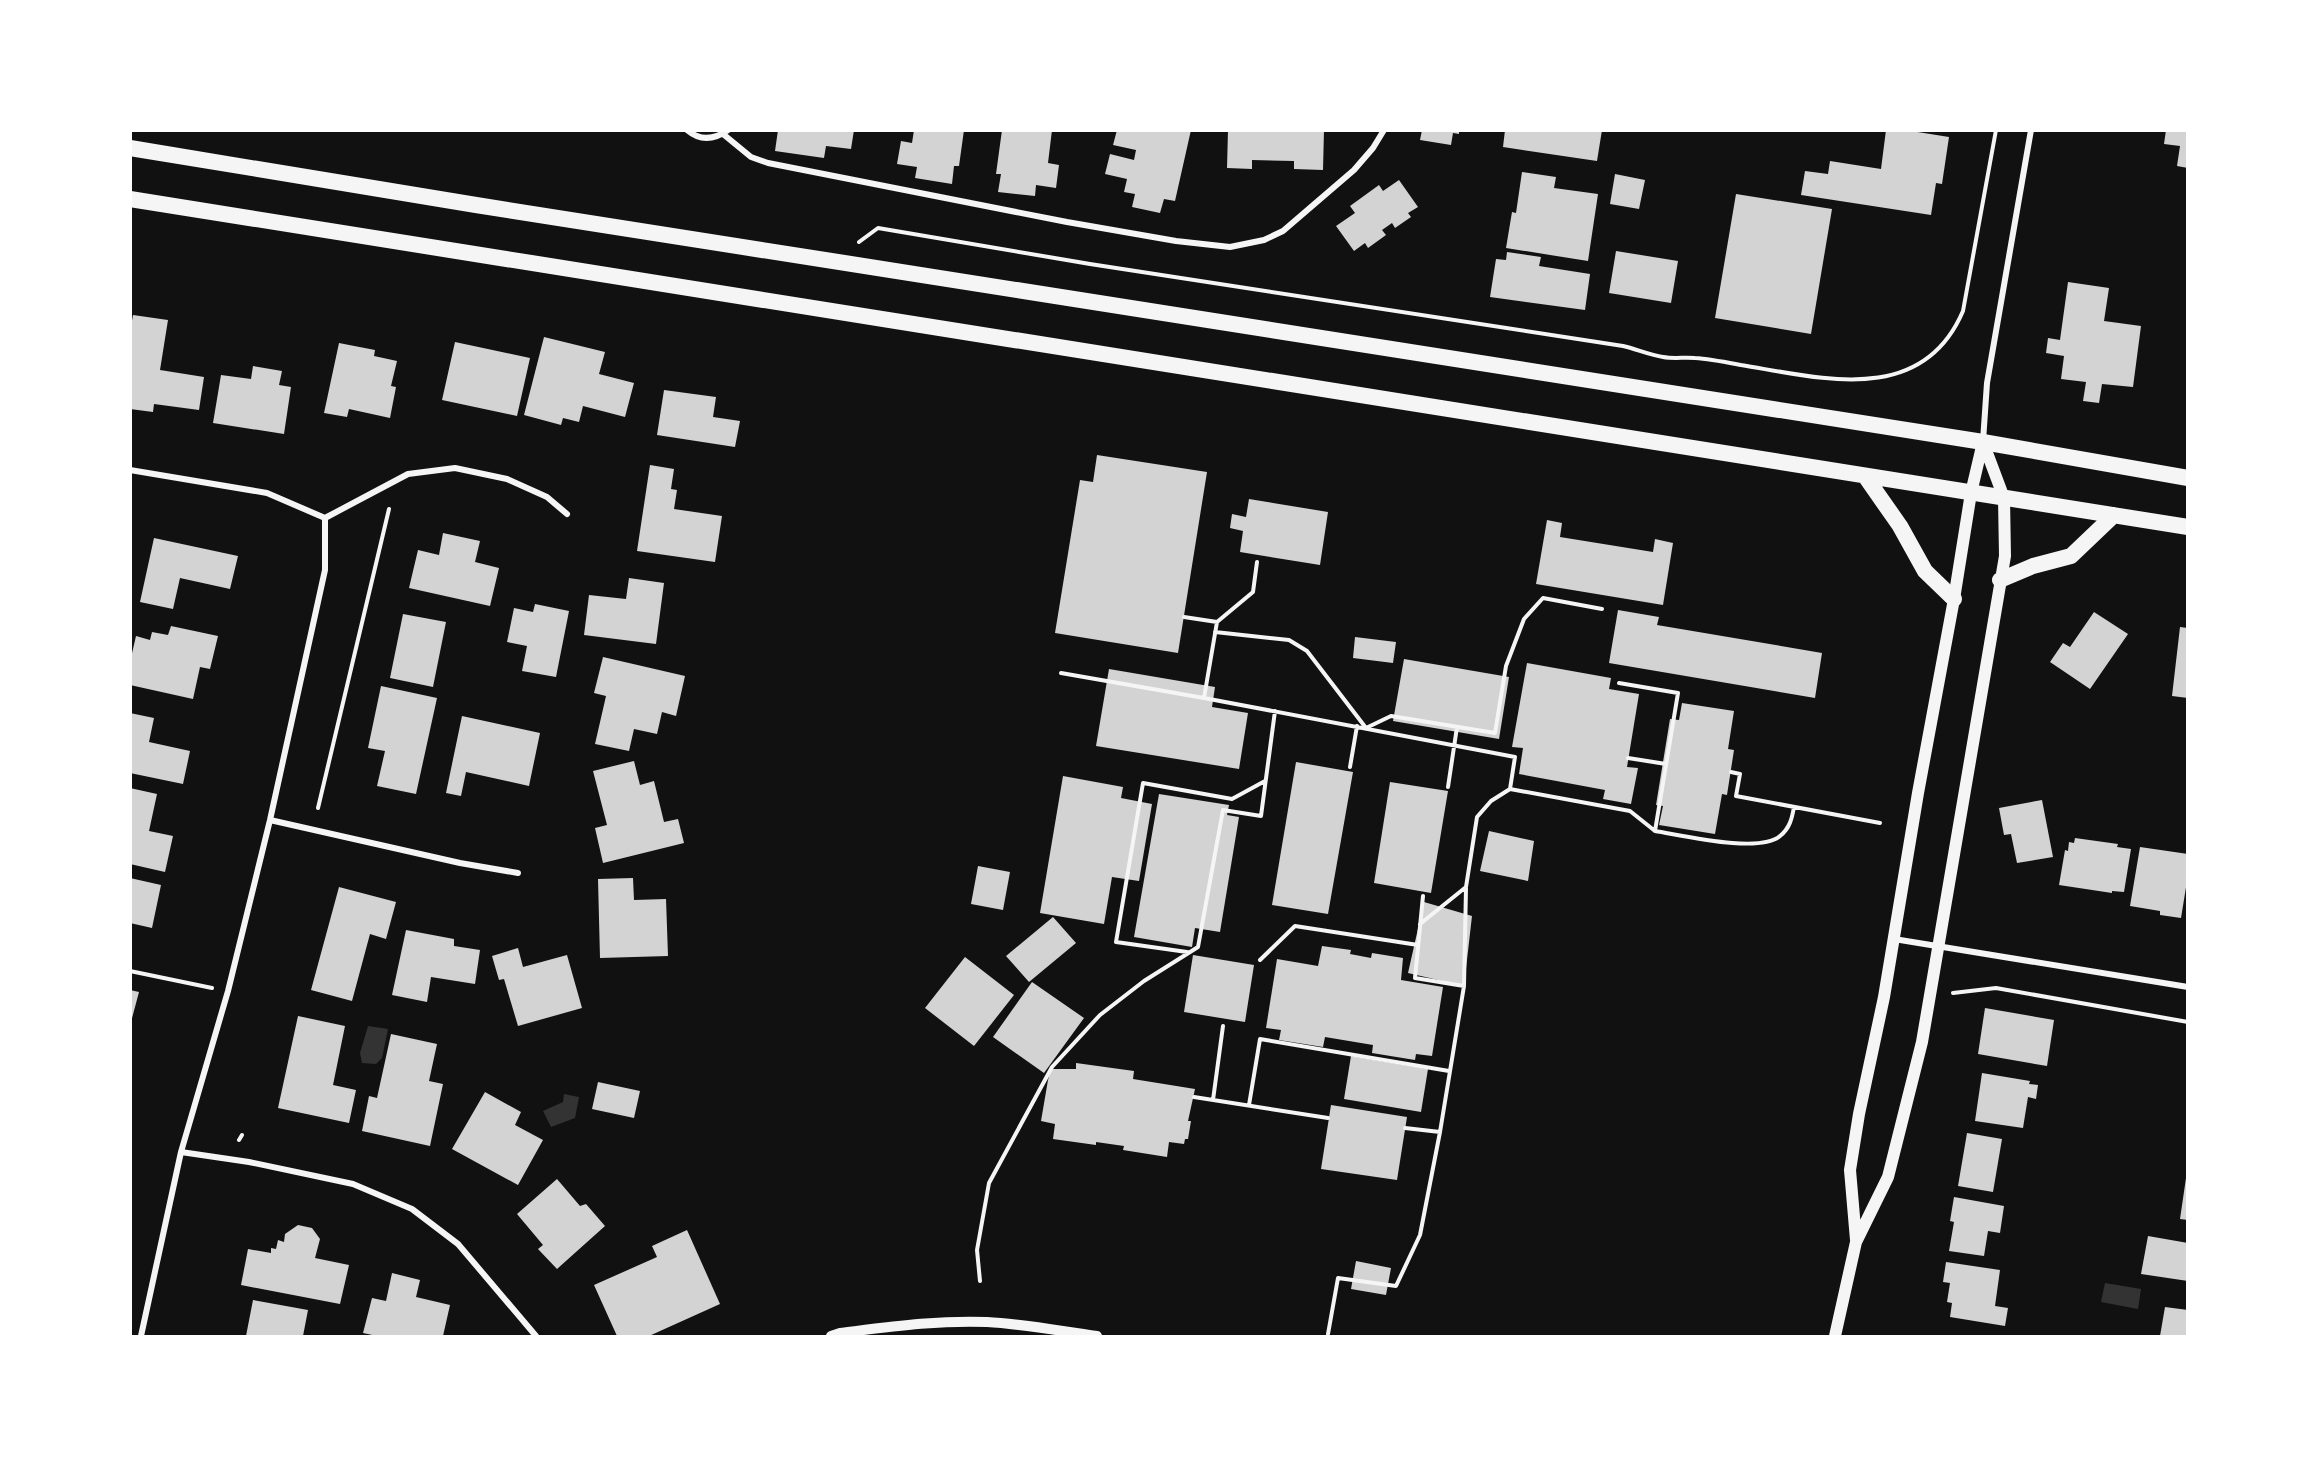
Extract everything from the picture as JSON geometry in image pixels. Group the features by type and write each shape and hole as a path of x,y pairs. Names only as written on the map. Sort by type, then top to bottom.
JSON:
{"highway":[{"path":"130,148 476,205 1983,442 2187,477"},
{"path":"130,199 2187,527"},
{"path":"1865,476 1900,526 1924,571 1954,599"},
{"path":"2000,580 2033,566 2071,556 2114,515"}],"main road":[{"path":"1856,1242 1850,1170 1894,939 1971,493 1983,442"},
{"path":"1835,1336 1856,1242 1888,1177 1922,1042 2000,580 2006,543 2004,498 1983,442"}],"street":[{"path":"687,130 698,137 708,138 726,132 751,157 768,163 1067,222 1176,241 1230,247 1264,240 1283,231 1354,170 1373,148 1384,130"},
{"path":"1983,442 1987,383 2031,130"},
{"path":"325,518 408,474 455,468 507,479 547,497 567,514"},
{"path":"130,470 267,493 325,518"},
{"path":"141,1336 181,1152 228,991 270,820 325,570 325,518"},
{"path":"270,820 460,863 518,873"},
{"path":"1894,939 2187,987"},
{"path":"181,1152 249,1162 353,1184 412,1209 458,1244 536,1336"},
{"path":"831,1336 912,1324 985,1322 1032,1326 1097,1336"}],"path":[{"path":"878,228 1089,264 1623,346 1662,357 1694,357 1831,380 1863,380 1887,377 1905,371 1925,360 1958,324 1963,311 1996,130"},
{"path":"318,808 389,509"},
{"path":"1204,698 1217,622 1253,592 1257,562"},
{"path":"1366,728 1391,716 1495,733 1506,666 1524,619 1543,598 1602,609"},
{"path":"1184,617 1217,622"},
{"path":"1215,632 1289,640 1307,651 1366,728"},
{"path":"1061,673 1515,757 1510,789"},
{"path":"1619,683 1678,693 1655,831"},
{"path":"980,1281 977,1250 989,1183 1028,1115 1052,1067 1100,1016 1144,981 1198,947 1223,810 1261,816 1275,711"},
{"path":"1350,767 1357,726"},
{"path":"1448,787 1457,727"},
{"path":"1628,758 1666,764"},
{"path":"1731,772 1740,774 1736,796 1880,823"},
{"path":"1189,952 1116,942 1143,783 1232,799 1266,780"},
{"path":"1328,1334 1338,1278 1396,1286 1420,1234 1440,1132 1464,986 1466,887 1477,817 1491,801 1510,789 1630,811 1655,831 1716,841 1755,844 1779,838 1790,825 1794,807"},
{"path":"1420,924 1466,887"},
{"path":"1423,896 1415,978 1464,986"},
{"path":"1260,960 1295,926 1418,945"},
{"path":"130,970 228,991"},
{"path":"1953,993 1996,988 2187,1022"},
{"path":"1213,1100 1222,1026"},
{"path":"1249,1105 1260,1039 1449,1071"},
{"path":"1194,1097 1328,1118"},
{"path":"1405,1128 1440,1132"},
{"path":"239,1140 242,1135"}],"shaded area":[{"path":"368,1026 388,1029 382,1058 376,1064 362,1063 360,1053"},
{"path":"564,1094 579,1097 575,1118 551,1127 543,1111 563,1102"},
{"path":"2105,1283 2141,1289 2138,1309 2101,1302"}],"building":[{"path":"778,130 854,130 851,149 826,146 824,158 775,151"},
{"path":"914,130 964,130 959,166 954,166 952,184 915,178 917,167 897,164 901,141 912,143"},
{"path":"1002,130 1052,130 1048,163 1059,165 1056,188 1036,185 1035,196 998,192 1001,174 996,174"},
{"path":"1117,130 1191,130 1175,201 1164,199 1160,213 1132,207 1135,194 1124,192 1127,179 1105,174 1110,154 1134,160 1136,150 1113,145"},
{"path":"1228,130 1324,130 1323,170 1294,169 1294,161 1252,160 1252,169 1227,168"},
{"path":"1422,130 1459,130 1459,134 1453,133 1451,145 1420,140"},
{"path":"1505,130 1602,130 1597,161 1503,147"},
{"path":"1886,130 1905,130 1949,137 1942,184 1936,183 1931,215 1801,195 1805,171 1828,174 1830,161 1881,169"},
{"path":"2166,130 2188,130 2188,168 2177,166 2180,146 2164,144"},
{"path":"1522,172 1556,177 1554,188 1598,194 1588,261 1506,248 1512,212 1516,213"},
{"path":"1615,174 1645,180 1639,209 1610,204"},
{"path":"1399,180 1418,207 1408,213 1411,217 1395,228 1392,223 1382,230 1386,235 1368,248 1365,243 1354,251 1336,226 1355,213 1350,206 1379,185 1383,191"},
{"path":"1736,194 1832,209 1811,334 1715,318"},
{"path":"1616,251 1678,261 1671,303 1609,293"},
{"path":"1507,252 1541,257 1539,266 1590,274 1585,310 1490,297 1496,259 1506,260"},
{"path":"2068,282 2109,288 2104,321 2141,326 2133,387 2102,384 2099,403 2083,401 2086,382 2061,379 2064,356 2046,353 2048,338 2060,340"},
{"path":"133,315 168,320 160,370 204,377 199,410 154,404 153,412 130,409 130,332"},
{"path":"544,337 605,352 599,374 634,383 625,417 583,406 579,422 563,418 561,425 524,415"},
{"path":"455,342 530,358 517,416 442,400"},
{"path":"339,343 375,350 374,356 397,361 391,386 396,387 390,418 349,409 347,417 324,413"},
{"path":"253,366 282,371 279,385 291,387 284,434 213,423 221,375 251,379"},
{"path":"664,390 716,397 713,417 740,421 735,447 657,435"},
{"path":"1097,455 1207,472 1178,653 1055,633 1080,480 1093,482"},
{"path":"650,465 674,469 671,489 677,490 674,509 722,516 715,562 637,551"},
{"path":"1249,499 1328,512 1320,565 1240,552 1243,531 1230,528 1232,514 1246,517"},
{"path":"1547,520 1562,523 1560,537 1653,552 1655,539 1673,543 1663,605 1536,584"},
{"path":"443,533 480,541 475,562 499,568 490,606 409,588 418,550 439,555"},
{"path":"154,538 238,556 230,589 180,578 173,609 140,602"},
{"path":"629,578 664,583 656,644 584,635 589,595 626,599"},
{"path":"535,604 569,611 556,677 522,671 527,646 507,642 514,608 533,612"},
{"path":"1618,610 1659,617 1657,625 1822,653 1815,698 1609,663"},
{"path":"2094,612 2128,634 2090,689 2050,662 2063,643 2070,647"},
{"path":"403,614 446,622 433,687 390,678"},
{"path":"171,626 218,636 210,669 200,667 193,699 130,685 130,662 136,636 150,640 152,632 168,635"},
{"path":"2180,627 2188,628 2188,698 2172,696"},
{"path":"1355,637 1396,642 1393,663 1353,658"},
{"path":"603,657 685,676 676,716 662,712 657,734 634,729 629,751 595,744 606,696 594,693"},
{"path":"1404,659 1509,677 1499,739 1393,721"},
{"path":"1527,663 1611,678 1609,689 1639,694 1627,767 1638,768 1631,804 1603,799 1605,790 1519,774 1523,748 1512,747"},
{"path":"1109,669 1215,687 1212,707 1248,713 1239,769 1096,746"},
{"path":"381,686 437,698 416,794 377,786 385,751 368,748"},
{"path":"1682,703 1734,711 1728,749 1734,750 1727,795 1722,794 1715,834 1659,825 1663,806 1656,805 1670,719 1679,720"},
{"path":"130,713 154,718 149,742 190,751 183,784 130,773"},
{"path":"462,716 540,733 529,786 466,772 461,796 446,793"},
{"path":"634,761 640,785 654,781 664,822 678,819 684,843 603,863 595,828 607,825 593,771"},
{"path":"1296,762 1353,772 1328,914 1272,905"},
{"path":"1063,776 1123,787 1121,798 1152,804 1139,881 1112,877 1104,924 1040,913"},
{"path":"1390,782 1448,791 1431,893 1374,883"},
{"path":"130,788 157,794 149,831 173,836 165,872 130,864"},
{"path":"1159,794 1229,805 1227,815 1239,817 1220,932 1195,928 1192,947 1134,937"},
{"path":"2042,800 2053,857 2017,863 2011,834 2004,835 1999,808"},
{"path":"1489,831 1534,841 1528,881 1480,871"},
{"path":"2075,838 2118,844 2117,847 2131,849 2124,892 2112,891 2112,893 2059,885 2065,850 2068,851 2069,842 2074,843"},
{"path":"2140,847 2188,854 2188,875 2181,918 2160,915 2160,911 2130,906"},
{"path":"978,866 1010,872 1003,910 971,904"},
{"path":"130,878 161,885 152,928 130,923"},
{"path":"633,878 634,900 666,899 668,956 600,958 598,879"},
{"path":"339,887 396,902 386,939 370,934 352,1001 311,990"},
{"path":"1424,902 1472,916 1464,986 1408,973"},
{"path":"1053,917 1076,943 1029,982 1006,956"},
{"path":"406,930 454,939 454,946 480,950 475,984 431,977 427,1002 392,995"},
{"path":"1322,946 1351,950 1350,954 1371,958 1372,953 1403,958 1401,980 1443,987 1432,1056 1416,1054 1415,1060 1372,1053 1373,1045 1325,1037 1323,1047 1279,1040 1281,1030 1266,1028 1277,959 1318,966"},
{"path":"518,948 523,967 567,955 582,1008 518,1026 504,979 499,980 492,956"},
{"path":"1193,955 1254,965 1245,1022 1184,1012"},
{"path":"965,957 1014,995 974,1046 925,1008"},
{"path":"1032,982 1084,1018 1044,1073 993,1037"},
{"path":"130,990 139,992 131,1022 130,1022"},
{"path":"1985,1008 2054,1020 2047,1066 1978,1054"},
{"path":"298,1016 345,1026 333,1085 356,1090 349,1123 278,1108"},
{"path":"391,1034 437,1044 429,1081 443,1084 430,1146 362,1131 369,1096 377,1098"},
{"path":"1351,1056 1428,1069 1421,1112 1344,1099"},
{"path":"1076,1063 1134,1071 1133,1079 1195,1089 1188,1121 1191,1121 1188,1139 1185,1139 1184,1144 1169,1142 1167,1157 1123,1150 1124,1146 1053,1139 1055,1124 1041,1121 1051,1069 1076,1069"},
{"path":"1982,1073 2030,1081 2029,1084 2038,1085 2036,1099 2028,1097 2023,1128 1975,1121"},
{"path":"598,1082 640,1091 634,1118 592,1109"},
{"path":"485,1092 521,1112 515,1125 543,1140 518,1185 452,1149"},
{"path":"1331,1105 1407,1117 1397,1180 1321,1169"},
{"path":"1967,1133 2002,1139 1993,1192 1958,1186"},
{"path":"2186,1178 2188,1178 2188,1220 2180,1219"},
{"path":"557,1179 580,1206 586,1204 605,1226 557,1269 538,1249 543,1245 517,1214"},
{"path":"1954,1197 2004,1206 2000,1233 1988,1231 1984,1256 1949,1251 1954,1222 1950,1221"},
{"path":"298,1225 312,1228 320,1239 315,1258 349,1265 340,1304 241,1285 248,1249 271,1253 271,1248 276,1249 278,1240 284,1242 285,1234"},
{"path":"687,1230 720,1304 649,1336 617,1336 594,1285 657,1257 652,1246"},
{"path":"2148,1236 2188,1243 2188,1281 2141,1274"},
{"path":"1356,1261 1391,1268 1386,1295 1351,1289"},
{"path":"1946,1262 2000,1270 1995,1306 2008,1308 2005,1326 1950,1317 1952,1303 1947,1302 1950,1283 1943,1282"},
{"path":"392,1273 420,1280 416,1297 450,1305 443,1336 377,1336 363,1333 372,1298 386,1301"},
{"path":"253,1300 308,1310 303,1336 246,1336"},
{"path":"2165,1307 2188,1310 2188,1336 2160,1336"}]}
